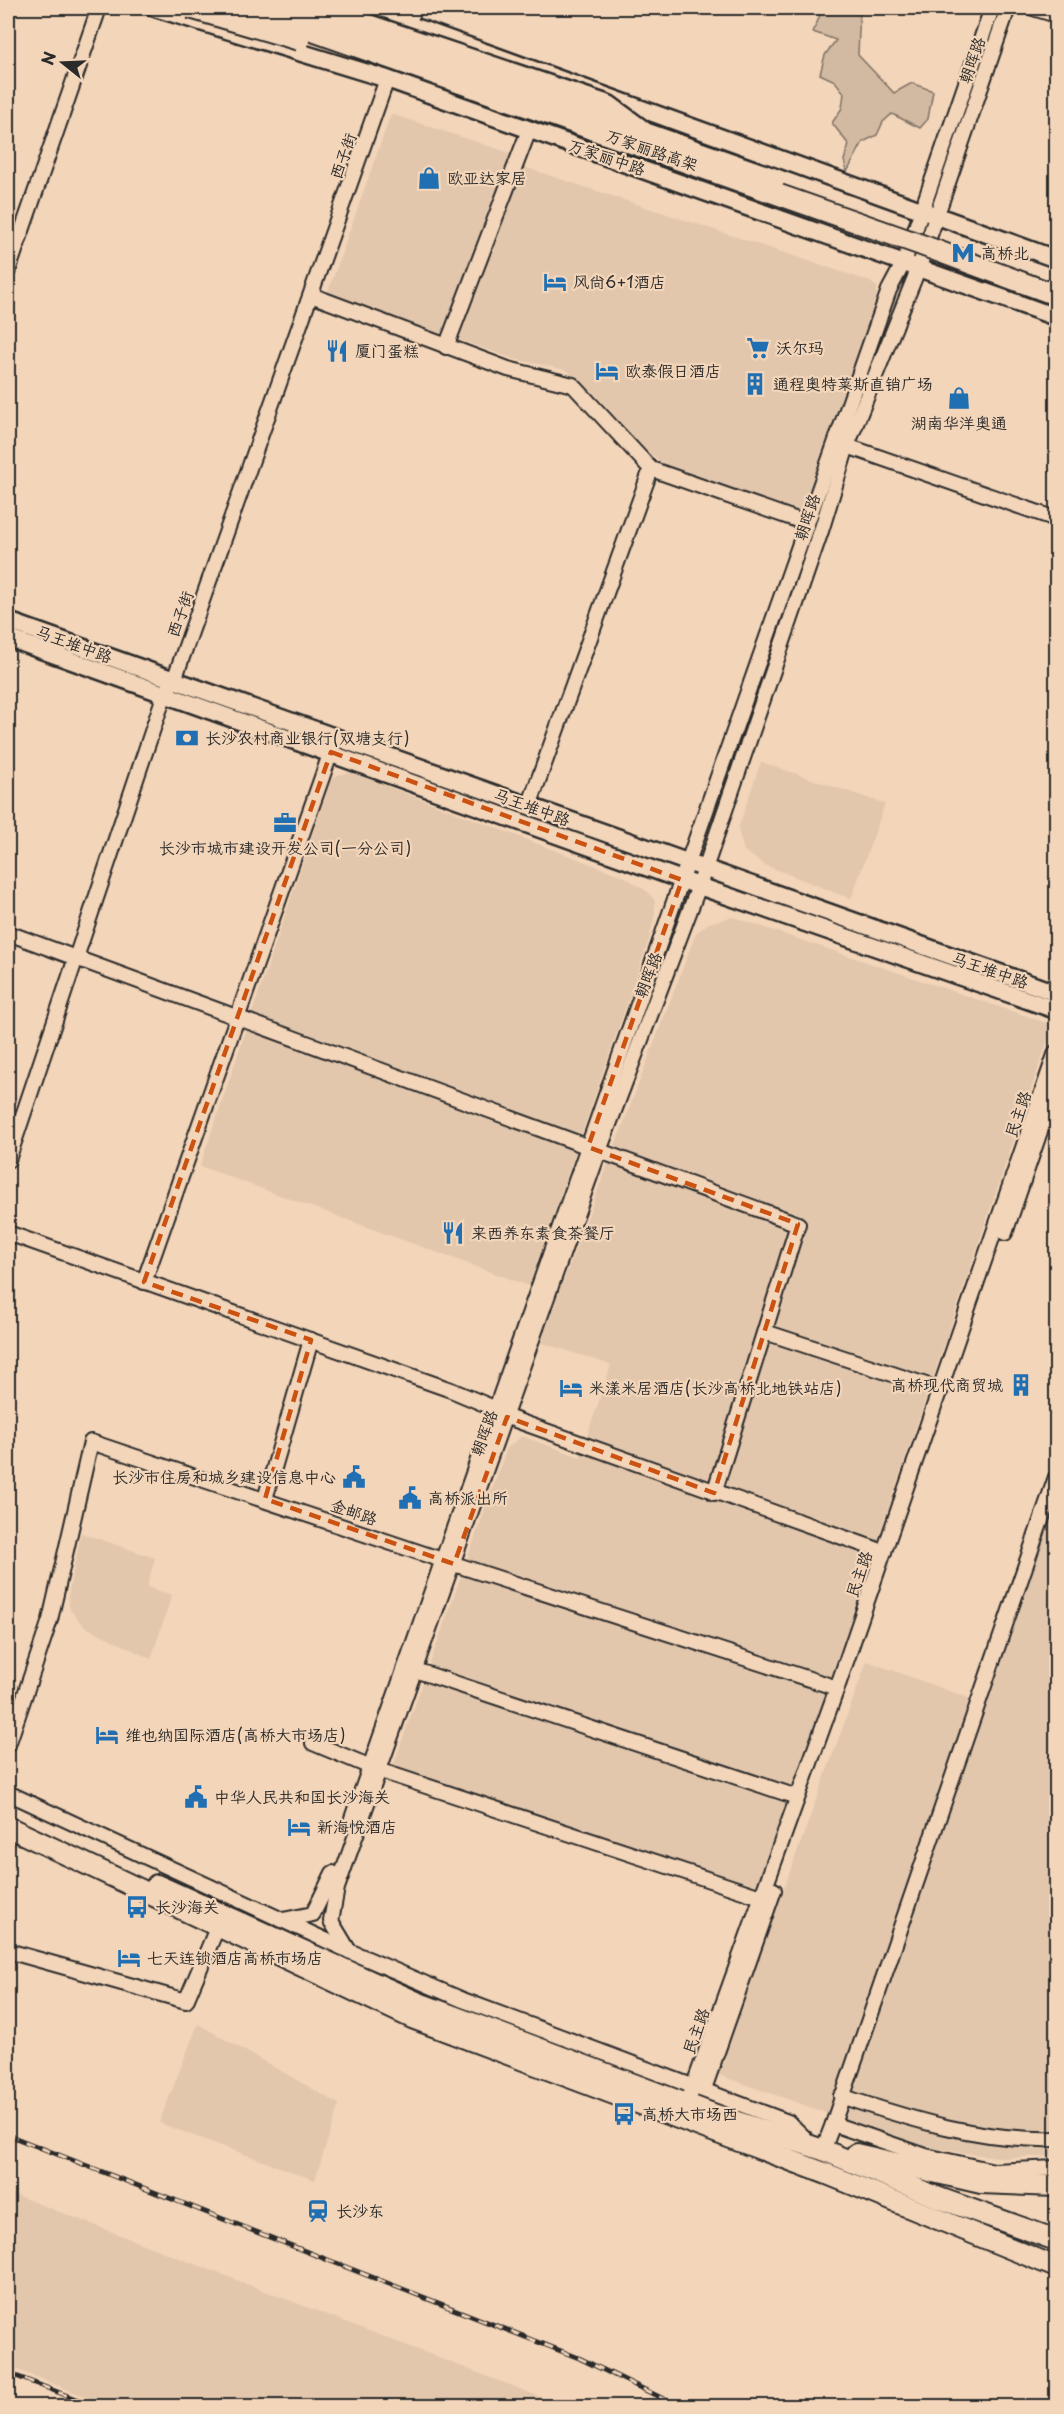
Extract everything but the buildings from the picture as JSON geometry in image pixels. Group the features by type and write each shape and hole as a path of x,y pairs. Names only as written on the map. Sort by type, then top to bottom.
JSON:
{"highway":[{"path":"190,8 283,34 449,92 534,109"},
{"name":"万家丽路高架","path":"247,8 916,243 1056,295"},
{"name":"万家丽路高架","path":"290,8 1056,281"},
{"path":"8,1816 419,2003 695,2093 818,2148 858,2159 981,2183 1053,2188"},
{"path":"8,1827 217,1928 412,2018 827,2174 1056,2267"},
{"path":"858,2159 1056,2240"},
{"path":"1008,2247 1036,2249 1056,2240"}],"main road":[{"name":"万家丽中路","path":"155,8 387,79 1056,317"},
{"path":"324,8 609,104 651,135"},
{"path":"363,8 1056,259"},
{"name":"马王堆中路","path":"8,621 170,687"},
{"name":"马王堆中路","path":"8,638 170,687 334,745 682,880 1056,1010"},
{"name":"马王堆中路","path":"334,745 529,807 1056,993"}],"street":[{"path":"8,271 99,8"},
{"path":"408,23 415,8"},
{"name":"朝晖路","path":"930,212 992,8"},
{"name":"朝晖路","path":"283,1920 313,1914 327,1889 374,1768 448,1562 507,1417 682,880 696,866 822,528 847,446 930,212 1008,8"},
{"path":"1033,8 1056,15"},
{"name":"西子街","path":"8,1160 170,687 387,79"},
{"path":"446,347 529,130"},
{"name":"朝晖路","path":"349,1951 331,1921 337,1888 374,1768 415,1670 494,1408 699,886 696,866 806,523 889,290 912,264"},
{"path":"310,295 529,376 561,380 573,385 651,469 806,523"},
{"path":"847,446 1056,519"},
{"path":"529,807 651,469"},
{"path":"144,1282 334,745"},
{"path":"8,933 75,960 798,1224 714,1493"},
{"name":"民主路","path":"695,2093 761,1897 941,1390 1056,1052"},
{"name":"民主路","path":"695,2093 1056,1085"},
{"path":"8,1233 311,1340 494,1408 507,1417 884,1552"},
{"path":"765,1332 941,1390"},
{"path":"265,1499 311,1340"},
{"name":"金邮路","path":"8,1745 50,1620 91,1442 448,1562 837,1688"},
{"path":"818,2148 832,2124 1056,1477"},
{"path":"415,1670 797,1797"},
{"path":"313,1743 374,1768 761,1897"},
{"path":"8,1793 349,1951 463,2000 695,2093"},
{"path":"8,1952 186,2001 217,1928"},
{"path":"841,2096 909,2119 960,2131 994,2137 1056,2139"},
{"path":"832,2124 926,2156 994,2170 1056,2168"}],"highlighted area":[{"path":"331,752 682,880 588,1147 798,1224 714,1493 507,1417 454,1564 265,1499 311,1340 144,1282"}],"shaded area":[{"path":"823,8 860,8 858,55 894,93 912,83 933,91 928,119 920,128 892,114 883,122 877,135 863,142 847,172 844,160 849,145 832,123 842,108 844,93 835,81 820,74 825,55 836,40 813,32"},
{"path":"391,114 513,154 443,336 328,292"},
{"path":"521,166 869,281 877,287 876,300 801,513 663,464 644,449 597,396 566,370 514,359 457,339"},
{"path":"761,762 885,804 851,899 765,865 744,851 738,829"},
{"path":"350,772 625,877 648,892 655,901 655,914 649,940 529,1286 200,1166 331,780 338,775"},
{"path":"733,917 1053,1025 758,1891 393,1766 507,1448 522,1436 580,1457 611,1365 540,1342 696,933 709,923"},
{"path":"1056,1460 1056,2156 1006,2158 925,2148 716,2074 867,1661 974,1700"},
{"path":"81,1533 155,1558 147,1587 172,1595 151,1659 84,1626 70,1610 68,1596"},
{"path":"198,2024 339,2104 315,2180 159,2123"},
{"path":"8,2192 564,2406 110,2406 8,2366"}],"railway":[{"path":"8,2135 579,2358 678,2406"},
{"path":"8,2373 94,2406"}],"place":[{"name":"欧亚达家居","path":"429,178"},
{"name":"高桥北","path":"963,253"},
{"name":"风尚6+1酒店","path":"555,282"},
{"name":"沃尔玛","path":"758,348"},
{"name":"厦门蛋糕","path":"337,351"},
{"name":"欧泰假日酒店","path":"607,371"},
{"name":"通程奥特莱斯直销广场","path":"755,384"},
{"name":"湖南华洋奥通","path":"959,398"},
{"name":"长沙农村商业银行(双塘支行)","path":"187,738"},
{"name":"长沙市城市建设开发公司(一分公司)","path":"285,823"},
{"name":"来西养东素食茶餐厅","path":"453,1233"},
{"name":"高桥现代商贸城","path":"1021,1385"},
{"name":"米漾米居酒店(长沙高桥北地铁站店)","path":"571,1388"},
{"name":"长沙市住房和城乡建设信息中心","path":"354,1477"},
{"name":"高桥派出所","path":"410,1498"},
{"name":"维也纳国际酒店(高桥大市场店)","path":"107,1735"},
{"name":"中华人民共和国长沙海关","path":"196,1797"},
{"name":"新海悦酒店","path":"299,1827"},
{"name":"长沙海关","path":"137,1907"},
{"name":"七天连锁酒店高桥市场店","path":"129,1958"},
{"name":"高桥大市场西","path":"624,2114"},
{"name":"长沙东","path":"318,2211"}]}
